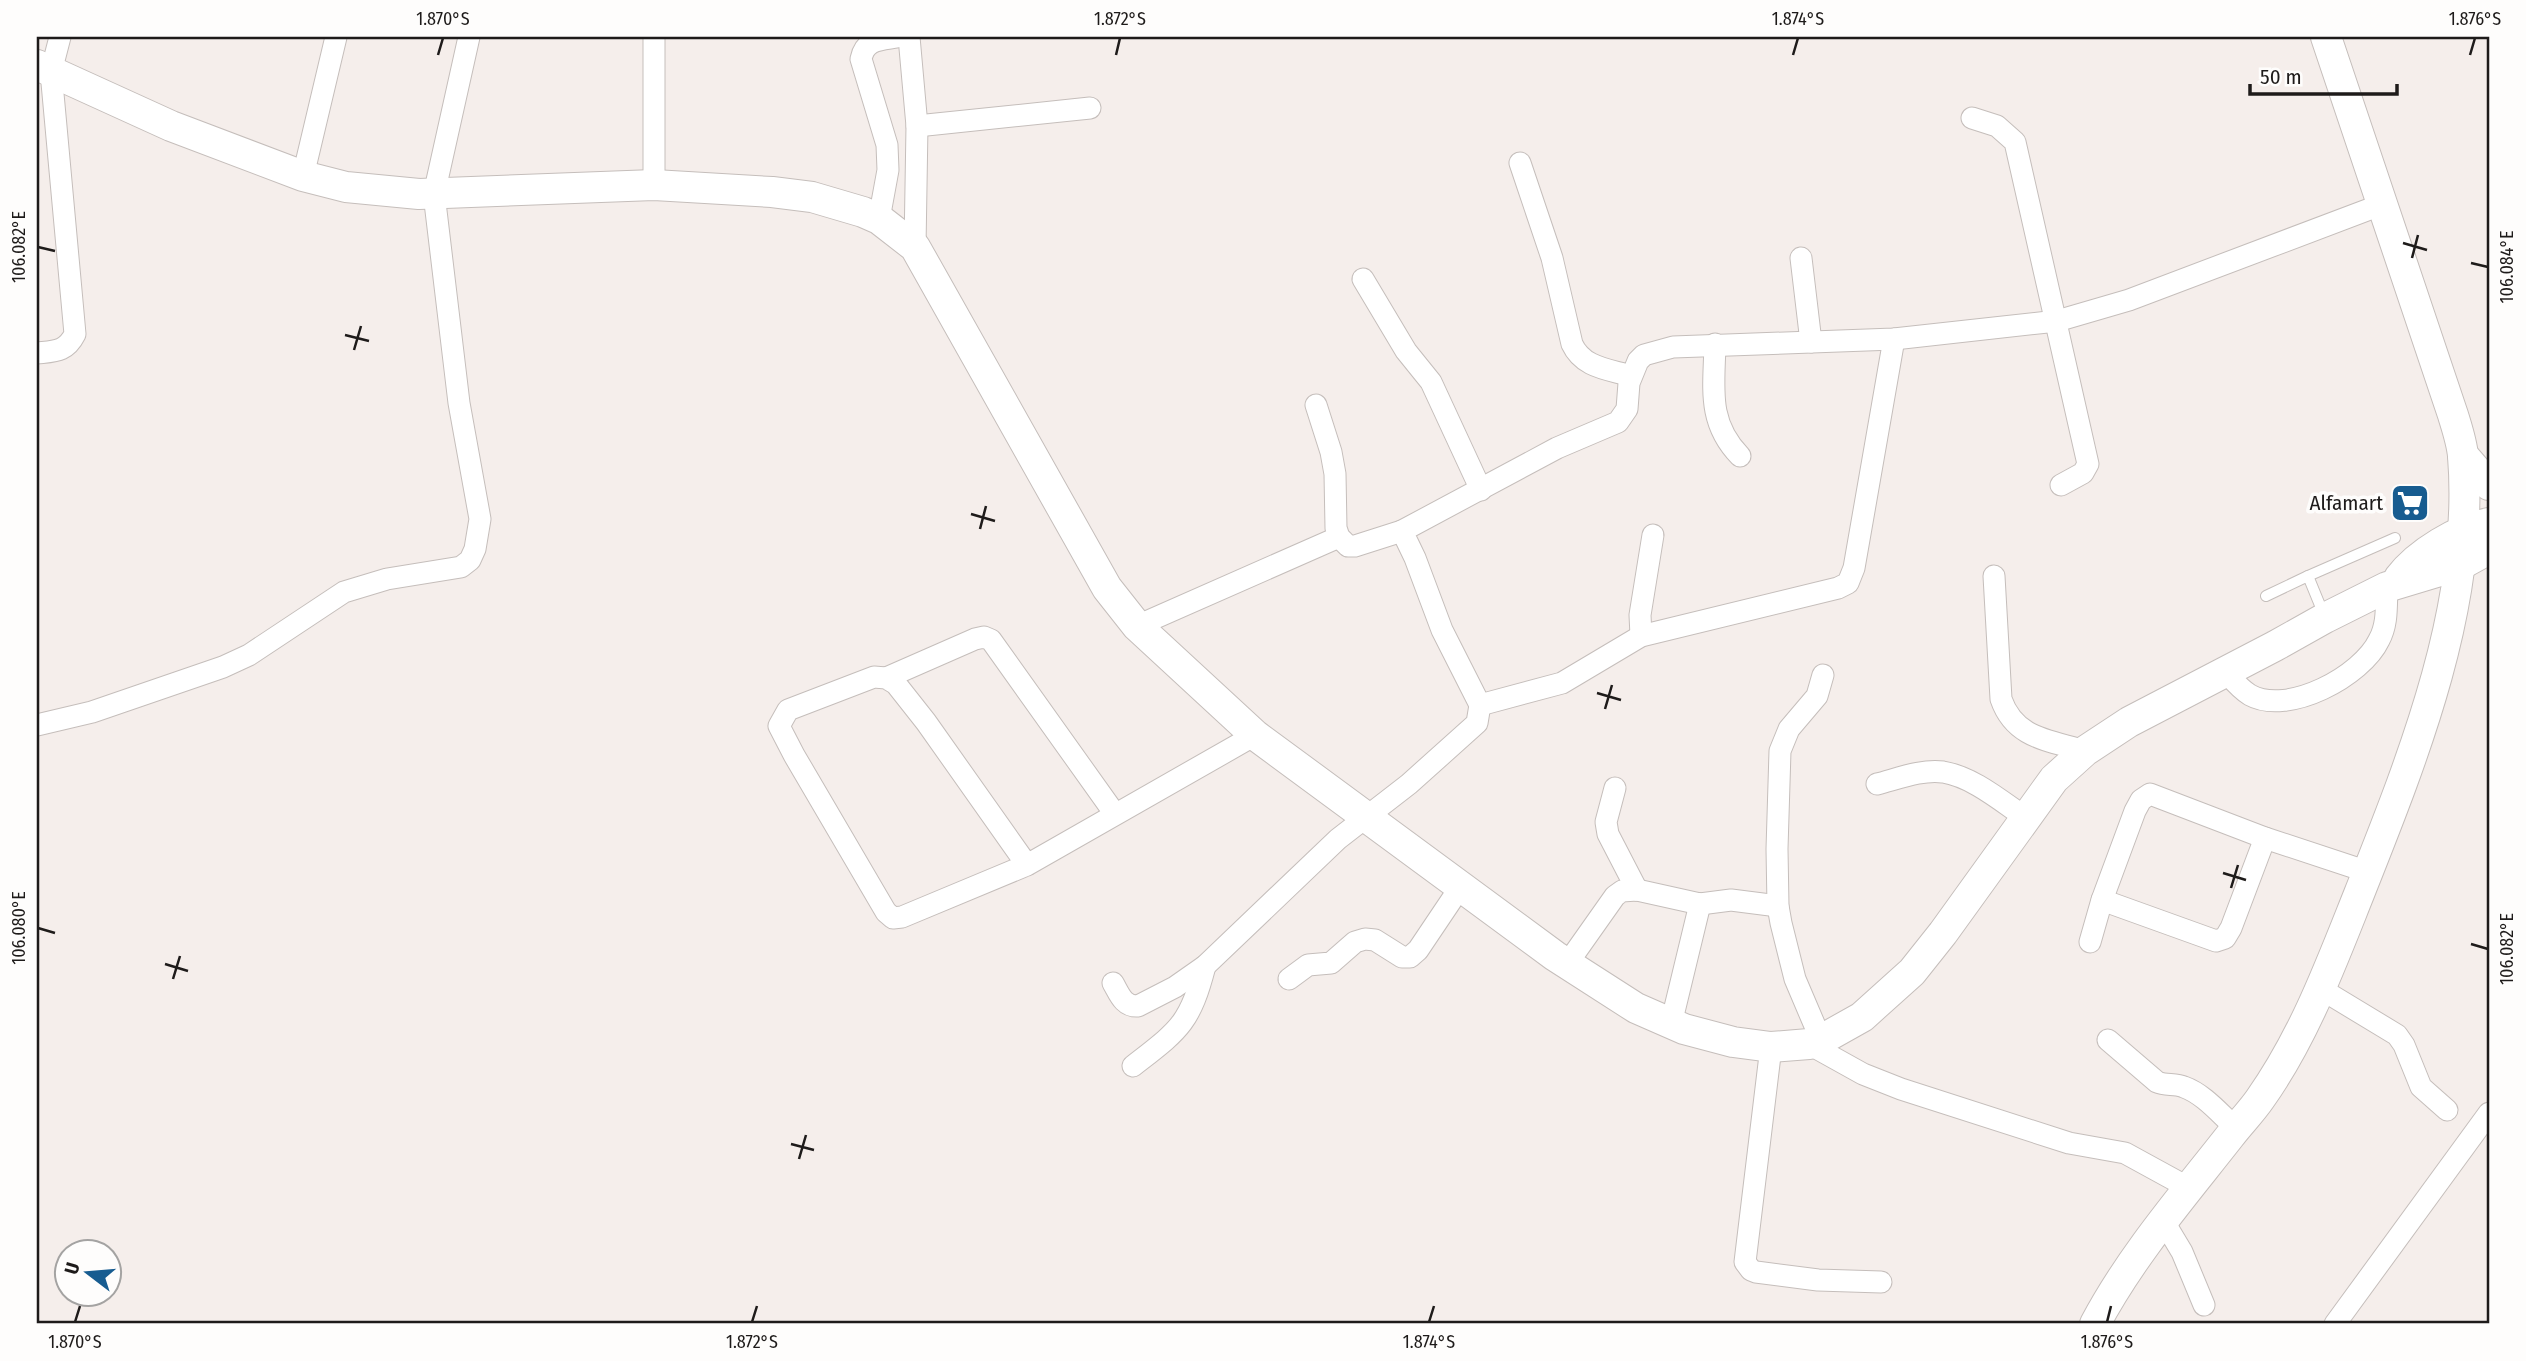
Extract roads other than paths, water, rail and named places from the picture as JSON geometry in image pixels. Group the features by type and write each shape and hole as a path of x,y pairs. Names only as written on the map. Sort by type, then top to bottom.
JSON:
{"main road":[{"path":"2095,1324 2120,1282 2189,1188 2260,1100 2321,989 2368,872 2436,681 2448,640 2460,565 2476,526 2454,415 2326,37"},
{"path":"44,69 171,126 303,176 346,187 434,194 654,185 758,191 812,197 879,219 915,247 1107,587 1137,626 1255,734 1567,964 1636,1008 1671,1024 1733,1042 1771,1046 1815,1042 1862,1017 1912,972 2054,779 2085,751 2129,722 2390,586 2460,565 2489,549"},
{"path":"2463,455 2489,485"},
{"path":"2390,586 2415,561 2476,526"}],"street":[{"path":"37,354 61,351 69,345 75,334 44,69 60,37"},
{"path":"303,176 335,37"},
{"path":"37,725 110,706 223,667 249,655 344,593 387,579 461,567 470,560 475,549 480,519 459,403 434,194 468,37"},
{"path":"654,37 654,185"},
{"path":"879,219 888,170 887,145 861,59 863,50 870,43 897,37"},
{"path":"909,37 917,126 915,247"},
{"path":"917,126 1090,108"},
{"path":"1972,118 1997,126 2015,142 2088,464 2084,472 2061,485"},
{"path":"1520,163 1552,258 1576,352 1591,365 1631,376"},
{"path":"1316,405 1335,474 1336,528 1339,537 1348,546 1354,546 1402,531 1557,448 1618,422 1627,409 1631,376 1638,361 1644,355 1660,349 1715,344 1894,339 2057,321 2129,300 2383,204"},
{"path":"1801,258 1811,342"},
{"path":"1363,279 1406,351 1431,382 1481,489"},
{"path":"1480,705 1562,683 1641,636 1838,588 1848,583 1856,555 1894,339"},
{"path":"1715,344 1713,398 1716,420 1724,437 1740,456"},
{"path":"1113,983 1124,1001 1138,1006 1175,987 1205,966 1338,839 1418,776 1477,723 1480,705 1442,630 1402,531"},
{"path":"1641,636 1642,602 1653,535"},
{"path":"1137,626 1339,537"},
{"path":"1994,576 2001,699 2008,715 2015,725 2030,734 2085,751"},
{"path":"2226,672 2251,696 2269,701 2307,695 2326,687 2356,669 2368,658 2385,625 2390,586"},
{"path":"886,678 968,641 984,637 991,640 1115,814"},
{"path":"1823,675 1817,696 1789,729 1780,751 1778,768 1778,906 1795,979 1815,1042 1863,1074 1901,1089 2068,1143 2125,1153 2189,1188"},
{"path":"1027,865 896,684 886,678 874,677 788,710 779,726 828,816 886,912 893,918 902,918 1027,865 1255,734"},
{"path":"1877,784 1928,772 1943,772 1965,779 2026,818"},
{"path":"1615,788 1606,822 1608,834 1637,890"},
{"path":"2090,942 2102,900 2135,811 2141,800 2150,794 2265,838 2368,872"},
{"path":"2102,900 2216,941 2225,937 2231,928 2265,838"},
{"path":"1289,979 1308,965 1331,963 1354,942 1365,939 1375,940 1402,957 1410,957 1418,950 1461,886"},
{"path":"1567,964 1615,896 1622,891 1637,890 1700,904 1731,900 1778,906"},
{"path":"1671,1024 1700,904"},
{"path":"1133,1066 1184,1022 1196,1001 1205,966"},
{"path":"2321,989 2397,1035 2421,1087 2447,1110"},
{"path":"2108,1040 2157,1082 2194,1091 2236,1129"},
{"path":"1771,1046 1745,1262 1756,1272 1794,1278 1881,1282"},
{"path":"2335,1324 2489,1113"},
{"path":"2164,1222 2182,1252 2204,1305"}],"lane":[{"path":"2266,596 2395,538"},
{"path":"2308,576 2325,618"}],"place":[{"name":"Alfamart","path":"2410,503"}]}
